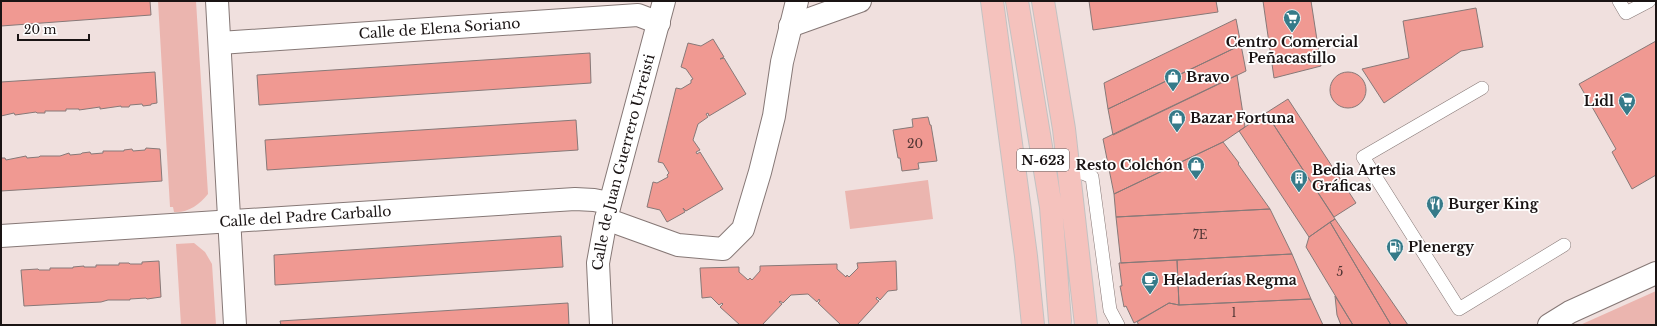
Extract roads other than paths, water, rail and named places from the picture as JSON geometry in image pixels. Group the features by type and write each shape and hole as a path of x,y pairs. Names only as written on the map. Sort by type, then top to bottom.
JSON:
{"highway":[{"path":"992,1 1026,256 1033,325"},
{"name":"N-623","path":"1017,1 1051,207 1060,321"},
{"path":"1043,1 1064,129 1086,325"}],"street":[{"path":"216,1 220,43 235,325"},
{"name":"Calle de Juan Guerrero Urreisti","path":"601,325 598,263 607,211 664,1"},
{"path":"790,26 797,1"},
{"path":"790,26 860,1"},
{"name":"Calle de Elena Soriano","path":"220,43 638,15 659,23"},
{"name":"Calle del Padre Carballo","path":"1,236 229,220 575,199 594,200 607,211 678,245 723,249 743,229 760,172 774,116 782,62 790,26"},
{"path":"1549,325 1570,312 1656,273"}],"lane":[{"path":"1619,1 1626,13 1649,1"},
{"path":"1482,88 1363,158 1459,309 1564,245"},
{"path":"1069,167 1092,177 1110,310 1118,325"}],"place":[{"name":"Centro Comercial Peñacastillo","path":"1292,33"},
{"name":"Bravo","path":"1173,92"},
{"name":"Lidl","path":"1627,116"},
{"name":"Bazar Fortuna","path":"1177,133"},
{"name":"Resto Colchón","path":"1196,180"},
{"name":"Bedia Artes Gráficas","path":"1299,193"},
{"name":"Burger King","path":"1435,219"},
{"name":"Plenergy","path":"1395,262"},
{"name":"Heladerías Regma","path":"1150,295"}]}
